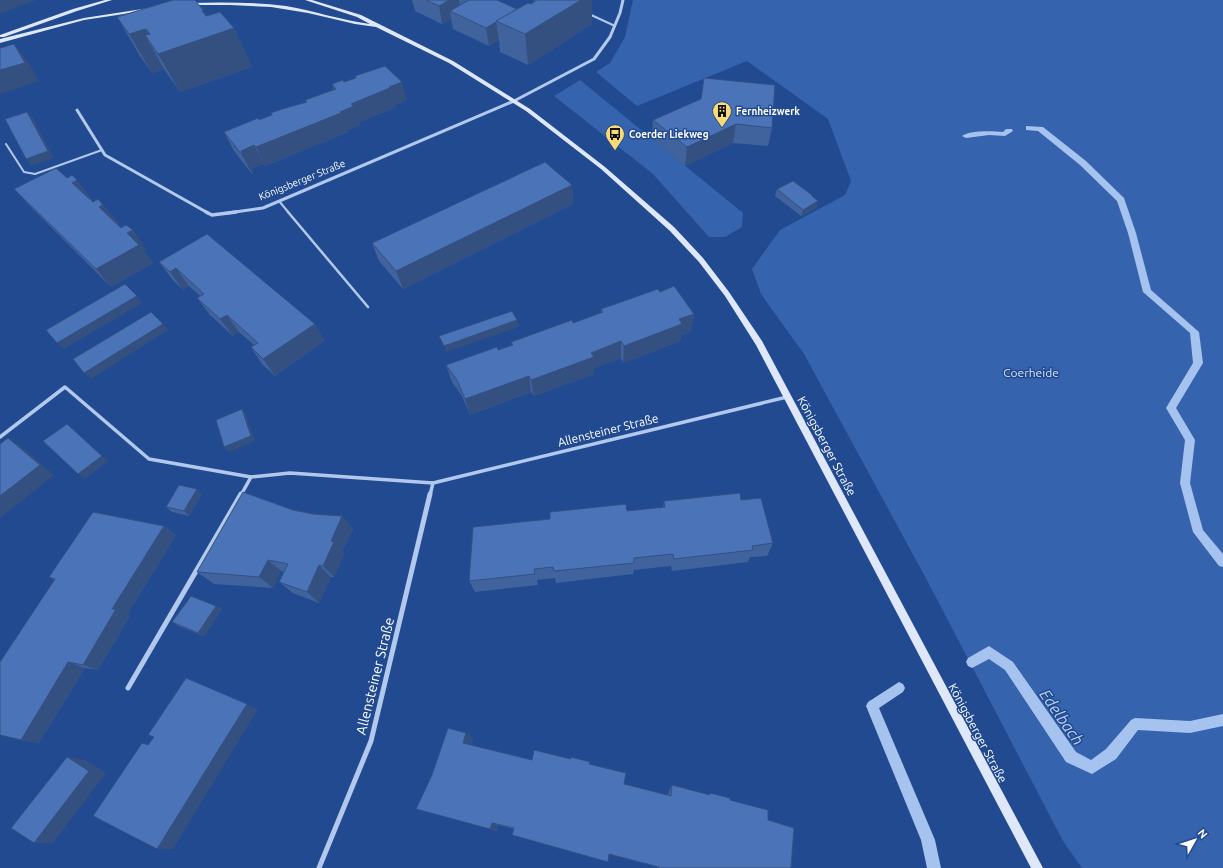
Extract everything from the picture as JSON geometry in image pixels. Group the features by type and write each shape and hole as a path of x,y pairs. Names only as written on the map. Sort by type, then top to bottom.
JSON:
{"street":[{"path":"0,36 75,10 110,0"},
{"name":"Königsberger Straße","path":"307,0 359,16 444,59 514,101 603,168 649,207 701,260 727,294 755,337 1037,868"},
{"path":"514,101 594,59 610,37 623,0"},
{"name":"Königsberger Straße","path":"180,5 188,2 281,7 314,13 350,23 379,27"},
{"path":"0,41 84,20 160,7"},
{"name":"Königsberger Straße","path":"77,110 105,155 212,215 263,208 514,101"},
{"name":"Allensteiner Straße","path":"0,437 65,387 149,459 251,477 290,473 433,483 787,397"},
{"path":"128,688 251,477"},
{"name":"Allensteiner Straße","path":"318,868 371,741 433,483"}],"lane":[{"path":"589,14 615,26"},
{"path":"6,144 24,172 30,174 35,174 102,150"},
{"path":"279,201 368,307"}],"green space":[{"name":"Coerheide","path":"633,0 1223,0 1223,868 1082,868 1063,841 929,584 804,354 761,294 752,269 780,230 845,195 851,181 828,119 747,61 637,106 596,72 610,63 625,37"},
{"path":"580,80 743,213 742,227 725,237 709,237 653,174 554,96"}],"building":[{"path":"173,0 195,0 206,16 220,12 234,28 158,54 145,35 150,34 146,29 129,34 117,17"},
{"path":"426,0 449,0 439,6"},
{"path":"469,0 497,0 517,9 486,28 450,11"},
{"path":"537,0 581,0 525,34 496,21 528,3 531,4"},
{"path":"14,44 25,63 0,70 0,48"},
{"path":"385,66 402,82 351,104 354,106 340,112 341,113 256,147 254,145 241,151 243,155 224,132 258,118 259,120 272,115 271,113 282,109 307,102 305,100 336,89 332,84 343,80 344,82 356,78 355,76"},
{"path":"704,78 775,85 772,128 736,124 687,147 653,120 701,99"},
{"path":"27,112 48,151 26,159 5,119"},
{"path":"545,162 572,185 396,271 372,243"},
{"path":"56,168 67,178 72,175 77,180 72,183 93,202 98,199 103,205 99,207 121,228 126,225 133,230 127,233 139,245 96,269 14,189"},
{"path":"793,181 818,201 803,210 777,189"},
{"path":"207,234 315,324 263,359 251,347 258,343 227,315 220,319 197,298 204,294 176,268 170,272 159,262"},
{"path":"125,284 137,296 57,343 46,330"},
{"path":"674,286 694,314 679,319 682,324 624,346 621,341 591,353 594,357 531,380 529,376 465,399 457,380 446,365 497,347 498,350 513,345 511,342 572,320 573,323 603,312 601,309 658,289 660,292"},
{"path":"512,311 517,320 444,346 439,336"},
{"path":"151,312 163,324 84,373 73,359"},
{"path":"242,409 251,436 224,447 216,420"},
{"path":"67,424 102,456 78,474 43,441"},
{"path":"8,438 40,465 0,496 0,444"},
{"path":"179,485 197,489 184,511 166,507"},
{"path":"243,492 293,510 313,514 342,516 331,541 334,542 323,566 319,565 307,592 279,582 288,564 268,560 259,577 197,572"},
{"path":"740,493 741,500 761,498 773,543 752,546 753,550 674,559 673,554 634,558 634,563 554,571 553,567 534,569 535,574 469,581 473,527 550,519 550,512 626,504 627,511 665,507 664,501"},
{"path":"93,512 164,526 112,609 116,609 83,665 68,662 21,740 0,735 0,662 55,579 49,577"},
{"path":"191,596 216,606 198,633 172,622"},
{"path":"186,678 247,704 157,849 93,816 142,743 148,745 154,737 148,735"},
{"path":"448,728 466,733 463,743 532,760 534,750 571,759 571,757 590,762 589,764 626,773 624,784 671,796 672,785 710,795 710,793 730,798 730,800 768,810 768,820 794,828 791,868 659,868 609,854 608,862 512,835 514,828 492,823 490,829 416,809 432,775"},
{"path":"67,757 89,771 34,843 11,828"}],"waterway":[{"path":"1029,128 1040,129 1083,163 1121,200 1132,233 1147,292 1194,332 1198,363 1171,408 1190,440 1185,483 1198,532 1223,562"},
{"path":"966,136 989,133 1005,134 1009,131"},
{"name":"Edelbach","path":"972,662 989,652 1009,666 1071,757 1092,767 1111,754 1135,724 1190,727 1223,720"},
{"name":"Edelbach","path":"899,688 872,706 928,840 934,868"}],"place":[{"name":"Fernheizwerk","path":"722,128"},
{"name":"Coerder Liekweg","path":"615,151"}]}
